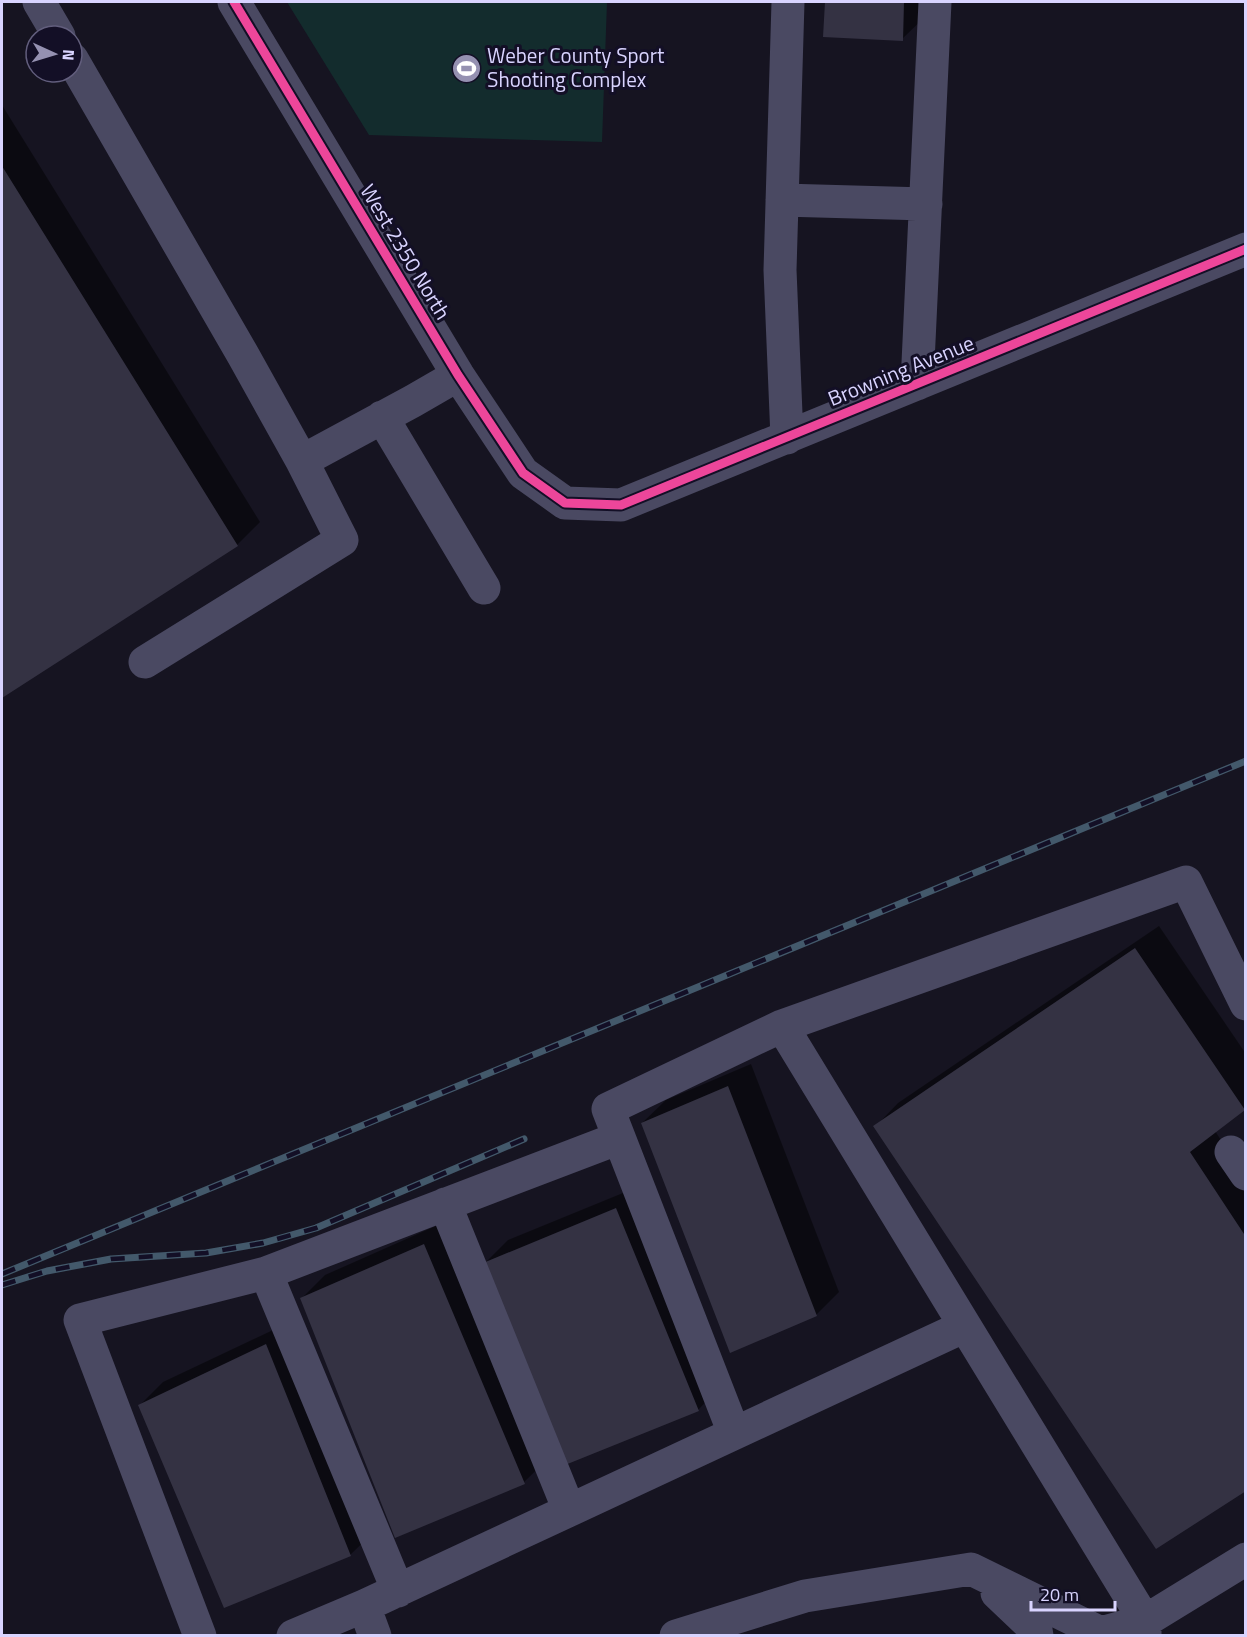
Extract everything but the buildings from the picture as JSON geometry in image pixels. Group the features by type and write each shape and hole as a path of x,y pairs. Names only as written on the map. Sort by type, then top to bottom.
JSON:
{"street":[{"path":"39,2 52,24"},
{"name":"West 2350 North","path":"234,2 458,375 523,473 565,503"},
{"path":"787,438 780,270 788,2"},
{"path":"917,384 935,2"},
{"path":"84,80 243,355 302,461 342,540 145,662"},
{"path":"782,200 926,204"},
{"name":"Browning Avenue","path":"565,503 621,505 1245,249"},
{"path":"302,461 458,375"},
{"path":"382,417 484,588"},
{"path":"734,1433 608,1109 782,1026 1186,882 1245,1004"},
{"path":"782,1026 965,1326 1145,1628"},
{"path":"200,1635 80,1320 266,1273 619,1138"},
{"path":"446,1204 570,1510"},
{"path":"266,1273 398,1591"},
{"path":"293,1635 370,1621 398,1591 965,1326"},
{"path":"676,1635 805,1596 971,1569 1101,1633 1145,1628 1245,1559"},
{"path":"971,1569 1036,1630 1037,1635"}],"green space":[{"name":"Weber County Sport Shooting Complex","path":"287,2 607,2 602,142 369,135"}],"railway":[{"path":"2,1274 1246,761"},
{"path":"2,1285 47,1271 111,1259 206,1253 263,1243 316,1228 524,1139"}],"cycle path":[{"path":"234,2 458,375 523,473 565,503 621,505 1246,249"}],"place":[{"name":"Weber County Sport Shooting Complex","path":"466,68"}]}
